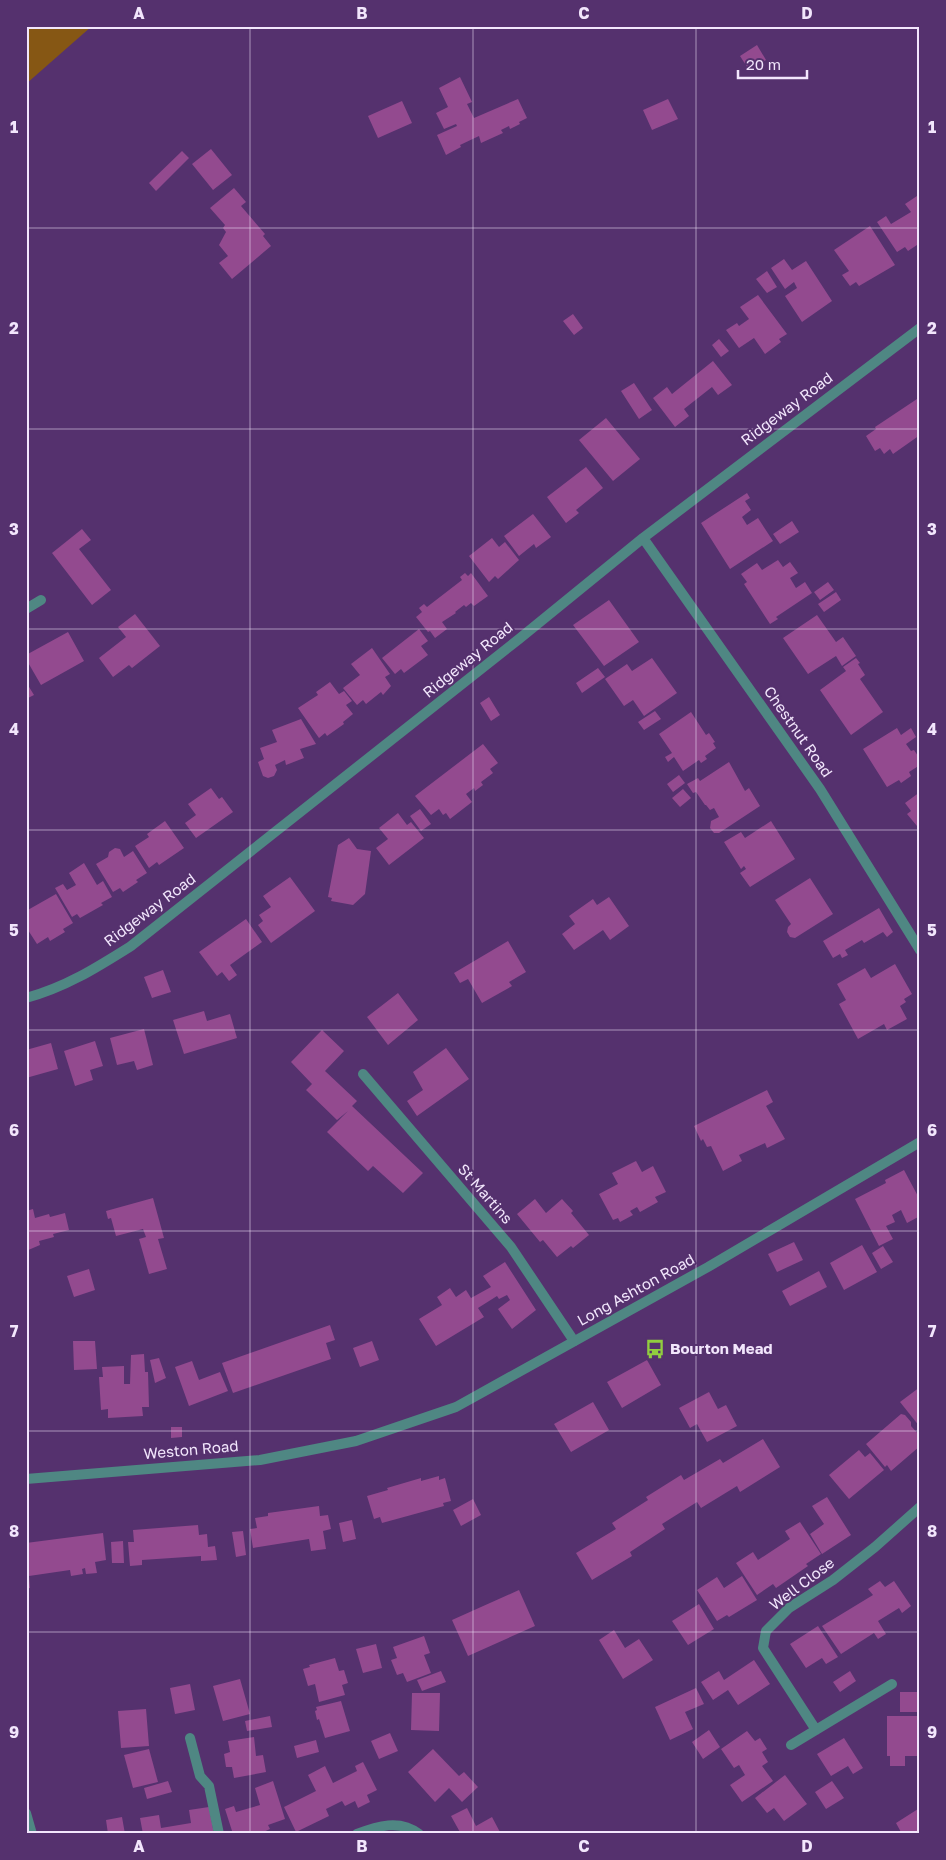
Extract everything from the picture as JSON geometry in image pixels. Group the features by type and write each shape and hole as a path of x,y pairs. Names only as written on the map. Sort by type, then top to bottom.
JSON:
{"street":[{"name":"Ridgeway Road","path":"26,998 47,992 83,977 131,946 519,639 642,538 920,328"},
{"name":"Chestnut Road","path":"642,538 820,789 920,950"},
{"path":"26,609 41,600"},
{"name":"St Martins","path":"363,1074 511,1247 574,1341"},
{"name":"Long Ashton Road","path":"356,1441 456,1408 708,1267 920,1142"},
{"name":"Weston Road","path":"26,1479 260,1460 356,1441"},
{"name":"Well Close","path":"816,1730 763,1648 766,1631 789,1608 847,1569 920,1507"},
{"path":"791,1745 892,1684"},
{"path":"190,1738 200,1776 209,1786 219,1834"},
{"path":"26,1813 32,1834"},
{"path":"357,1834 376,1826 394,1824 412,1829 418,1834"}],"shaded area":[{"path":"26,26 92,26 26,84"}],"building":[{"path":"757,45 766,60 749,70 740,56"},
{"path":"460,77 472,102 467,104 474,118 518,99 527,118 510,129 509,126 501,130 503,133 481,143 479,136 460,145 461,147 446,155 437,135 457,126 456,124 444,129 436,113 448,107 439,88"},
{"path":"668,99 678,119 652,130 643,110"},
{"path":"402,101 412,123 378,138 368,116"},
{"path":"211,149 232,175 213,190 192,164"},
{"path":"182,151 189,158 156,191 149,183"},
{"path":"234,188 246,202 241,206 265,234 263,236 271,246 232,279 219,263 228,256 219,245 226,232 223,228 225,225 210,208"},
{"path":"920,194 920,243 908,251 905,247 897,252 877,222 886,216 891,224 911,212 905,204"},
{"path":"870,226 895,265 859,286 856,282 850,286 842,275 849,271 834,250"},
{"path":"784,259 792,270 806,261 832,301 802,322 785,296 797,288 794,282 785,289 771,268"},
{"path":"767,271 777,287 767,293 756,279"},
{"path":"758,295 787,334 779,339 781,342 765,354 754,338 739,348 726,330 737,323 739,326 749,319 740,307"},
{"path":"573,314 583,328 574,335 563,321"},
{"path":"719,339 729,351 721,357 712,345"},
{"path":"713,361 732,385 718,395 712,387 684,409 689,416 675,427 653,398 667,387 672,394"},
{"path":"634,383 652,410 639,419 621,391"},
{"path":"920,397 920,435 893,454 890,449 884,454 880,448 875,451 866,436 876,429 875,427"},
{"path":"606,418 640,459 613,481 579,440"},
{"path":"586,467 603,488 576,510 579,513 566,523 547,497"},
{"path":"747,493 750,498 745,501 751,510 742,517 747,525 758,518 773,541 730,569 701,523"},
{"path":"533,514 551,537 536,548 534,544 519,556 504,536"},
{"path":"792,521 799,532 780,544 773,534"},
{"path":"82,529 91,540 79,549 111,590 92,605 52,553"},
{"path":"492,538 499,547 505,542 519,560 498,579 495,576 489,582 469,556"},
{"path":"778,560 783,567 790,562 798,573 790,578 796,588 805,582 812,593 776,617 778,619 770,624 744,584 747,582 741,574 757,563 762,570"},
{"path":"465,573 468,576 471,573 488,596 474,606 471,603 466,607 464,605 442,622 447,629 435,638 416,617 422,612 419,608 424,604 427,607 462,580 460,577"},
{"path":"828,582 834,590 820,600 814,592"},
{"path":"836,592 841,600 824,612 818,604"},
{"path":"609,600 639,642 604,666 573,625"},
{"path":"135,614 160,646 132,668 129,665 113,677 99,658 126,637 118,627"},
{"path":"817,615 836,642 843,637 856,656 842,666 836,656 808,674 783,638"},
{"path":"419,629 428,641 421,646 428,655 404,673 401,669 395,674 382,658"},
{"path":"68,632 84,661 41,685 26,659 26,655"},
{"path":"372,648 390,674 385,677 391,686 383,695 381,692 366,704 363,700 357,705 343,688 360,675 351,664"},
{"path":"652,658 677,693 644,716 633,700 624,706 605,679 627,664 632,671"},
{"path":"856,658 865,675 860,679 883,712 851,735 820,690 846,671 843,667"},
{"path":"598,668 605,677 582,693 576,683"},
{"path":"26,682 34,695 26,699"},
{"path":"330,682 339,694 344,691 352,701 346,705 353,714 343,722 344,724 327,736 325,733 319,738 298,708 318,695 316,692"},
{"path":"489,697 500,715 491,721 480,703"},
{"path":"655,711 661,719 644,730 638,722"},
{"path":"691,712 706,735 709,733 715,742 713,743 716,748 705,756 707,759 701,763 699,760 683,771 674,757 668,762 665,757 672,753 659,734"},
{"path":"301,719 316,744 300,749 304,758 286,765 285,760 275,765 277,770 274,776 268,778 263,776 258,762 264,759 260,748 277,742 272,730"},
{"path":"897,728 901,735 911,728 916,737 906,744 911,751 914,750 920,759 920,765 909,772 911,776 901,783 899,780 887,787 863,749"},
{"path":"483,744 498,763 490,769 493,773 481,782 483,785 475,791 474,788 466,794 472,802 450,819 446,813 443,815 439,809 431,815 415,796"},
{"path":"729,762 745,791 749,788 760,806 719,833 714,833 710,828 711,821 719,817 714,808 710,810 687,784 698,778 700,781"},
{"path":"679,775 685,783 673,792 667,784"},
{"path":"211,788 219,799 222,797 233,812 196,838 185,823 196,815 188,804"},
{"path":"683,789 691,798 680,807 672,798"},
{"path":"920,792 920,824 917,826 907,814 911,811 905,803"},
{"path":"420,809 431,824 421,831 410,816"},
{"path":"398,813 407,825 411,822 424,838 389,865 376,848 388,839 379,828"},
{"path":"165,821 184,848 159,865 157,862 149,868 135,846 149,837 147,834"},
{"path":"771,821 795,859 750,887 740,873 746,869 744,866 741,869 724,842 741,832 745,838"},
{"path":"349,838 357,849 371,851 365,894 353,905 331,901 332,898 328,897 338,845"},
{"path":"115,848 120,849 124,857 133,851 147,873 123,892 120,888 113,892 96,864 108,857 109,852"},
{"path":"84,863 97,885 103,881 112,897 101,903 103,905 80,918 77,914 72,917 55,888 63,884 67,890 76,885 69,873"},
{"path":"290,877 315,911 271,943 258,925 263,921 259,915 271,907 263,896"},
{"path":"810,878 833,914 795,938 790,937 787,932 791,924 775,900"},
{"path":"56,894 73,923 63,929 65,932 50,941 48,937 37,944 26,927 26,911"},
{"path":"609,897 629,926 610,940 603,930 574,950 562,934 575,924 569,916 593,899 597,905"},
{"path":"879,908 893,932 887,937 883,932 864,943 862,940 845,950 848,955 842,958 840,954 833,958 823,941"},
{"path":"246,919 262,942 230,965 237,975 229,981 222,972 217,976 199,952"},
{"path":"508,941 526,972 509,982 512,986 482,1003 468,979 460,983 454,973"},
{"path":"895,964 912,994 904,999 906,1002 900,1006 907,1019 887,1030 884,1024 858,1039 839,1004 846,1000 837,984 865,968 871,978"},
{"path":"163,970 171,992 152,998 144,977"},
{"path":"398,993 418,1020 388,1045 367,1017"},
{"path":"204,1011 207,1021 230,1014 237,1038 184,1054 173,1020"},
{"path":"144,1029 153,1065 137,1070 134,1061 117,1065 110,1038"},
{"path":"322,1030 344,1051 325,1071 357,1101 352,1106 423,1173 403,1193 373,1166 368,1171 327,1132 348,1111 337,1120 306,1090 312,1084 291,1062"},
{"path":"95,1041 103,1066 90,1070 93,1080 75,1086 64,1051"},
{"path":"51,1043 58,1069 26,1078 26,1050"},
{"path":"446,1048 469,1079 417,1116 407,1101 423,1090 413,1072"},
{"path":"767,1090 773,1102 766,1106 785,1139 767,1148 765,1143 739,1155 742,1161 723,1171 711,1146 707,1147 703,1139 701,1141 694,1126"},
{"path":"636,1161 642,1172 653,1166 666,1192 655,1197 658,1202 640,1212 637,1207 630,1211 633,1215 620,1222 618,1218 613,1220 599,1194 618,1184 612,1173"},
{"path":"904,1170 920,1200 920,1216 907,1223 901,1210 892,1215 895,1222 886,1226 893,1239 879,1246 855,1199 886,1183 885,1180"},
{"path":"153,1198 164,1238 158,1239 167,1269 149,1274 139,1239 146,1237 143,1229 116,1236 111,1218 108,1219 106,1211"},
{"path":"535,1199 546,1213 562,1199 573,1211 571,1213 589,1235 573,1248 571,1246 557,1257 543,1240 540,1242 517,1214"},
{"path":"33,1209 35,1218 49,1214 50,1217 65,1213 69,1230 53,1234 54,1237 39,1241 40,1245 26,1251 26,1211"},
{"path":"794,1242 803,1260 777,1272 768,1254"},
{"path":"862,1245 877,1272 844,1290 830,1263"},
{"path":"883,1246 893,1262 881,1269 872,1253"},
{"path":"505,1262 536,1310 512,1329 498,1309 510,1300 507,1295 499,1299 497,1296 478,1308 484,1317 436,1346 419,1319 442,1305 437,1297 450,1288 456,1297 466,1290 471,1298 491,1287 483,1276"},
{"path":"89,1269 95,1290 74,1297 67,1276"},
{"path":"819,1271 827,1287 790,1306 782,1291"},
{"path":"330,1325 335,1340 326,1343 331,1359 233,1393 222,1363"},
{"path":"73,1341 95,1341 97,1369 74,1370"},
{"path":"372,1341 379,1360 360,1367 353,1348"},
{"path":"144,1354 145,1372 148,1372 149,1407 142,1407 143,1416 108,1418 108,1409 101,1410 99,1377 103,1377 102,1367 124,1366 124,1384 130,1384 131,1355"},
{"path":"159,1358 166,1378 155,1383 150,1360"},
{"path":"647,1360 661,1385 622,1408 607,1382"},
{"path":"192,1361 199,1380 220,1372 228,1391 189,1406 175,1367"},
{"path":"920,1387 920,1427 900,1402"},
{"path":"709,1392 718,1409 726,1405 737,1426 707,1442 697,1424 690,1428 679,1408"},
{"path":"593,1402 609,1430 571,1452 554,1424"},
{"path":"901,1414 905,1415 911,1422 911,1426 920,1436 920,1446 891,1471 887,1465 885,1467 866,1444"},
{"path":"171,1427 182,1427 182,1437 171,1438"},
{"path":"763,1439 780,1467 740,1492 737,1486 701,1508 697,1502 662,1524 665,1529 630,1552 632,1556 592,1580 576,1553 616,1529 612,1523 648,1500 646,1497 681,1475 684,1480 720,1459 723,1463"},
{"path":"859,1450 865,1457 870,1453 884,1470 849,1499 829,1475"},
{"path":"439,1476 439,1480 445,1478 451,1501 443,1503 444,1506 382,1523 380,1517 374,1519 367,1496 421,1478 421,1481"},
{"path":"827,1497 851,1535 822,1554 810,1534 824,1524 812,1506"},
{"path":"473,1499 481,1515 461,1526 453,1510"},
{"path":"319,1506 320,1516 328,1515 331,1529 323,1531 326,1549 311,1551 309,1539 253,1548 250,1529 257,1528 255,1518 268,1516 268,1513"},
{"path":"352,1520 356,1539 343,1542 339,1523"},
{"path":"800,1522 821,1554 806,1564 808,1566 776,1588 773,1584 757,1595 736,1563 753,1552 758,1560 790,1539 785,1531"},
{"path":"198,1525 199,1535 207,1534 208,1547 215,1546 217,1560 201,1561 201,1556 142,1560 142,1565 130,1566 128,1542 134,1542 133,1530"},
{"path":"243,1531 246,1555 236,1557 232,1532"},
{"path":"103,1533 106,1560 95,1562 97,1573 86,1574 85,1568 82,1569 83,1574 71,1576 70,1570 29,1576 30,1588 26,1589 26,1543"},
{"path":"123,1541 124,1563 112,1563 111,1542"},
{"path":"742,1576 757,1600 729,1617 727,1615 717,1621 697,1590 717,1577 724,1588"},
{"path":"880,1581 885,1587 894,1581 911,1606 902,1613 899,1608 878,1621 886,1634 878,1639 874,1633 841,1654 822,1626 873,1595 868,1589"},
{"path":"519,1590 535,1626 468,1656 452,1620"},
{"path":"699,1604 714,1629 688,1645 672,1621"},
{"path":"818,1626 838,1657 826,1664 822,1658 806,1668 790,1644"},
{"path":"614,1630 625,1648 639,1639 653,1660 623,1679 599,1640"},
{"path":"424,1636 430,1653 424,1655 431,1673 407,1682 403,1673 397,1675 391,1660 397,1658 393,1647"},
{"path":"376,1644 382,1668 363,1673 356,1649"},
{"path":"335,1658 339,1671 344,1670 348,1683 342,1685 345,1695 319,1702 315,1684 308,1686 303,1669 310,1667 309,1665"},
{"path":"754,1660 770,1684 738,1705 728,1690 713,1700 701,1682 719,1671 724,1680"},
{"path":"441,1671 446,1682 422,1691 417,1680"},
{"path":"850,1671 856,1681 840,1692 833,1682"},
{"path":"240,1679 250,1714 223,1721 213,1686"},
{"path":"190,1684 195,1710 175,1714 170,1688"},
{"path":"696,1688 704,1704 685,1712 693,1729 670,1740 655,1707"},
{"path":"900,1692 920,1692 920,1712 900,1712"},
{"path":"412,1693 440,1693 439,1731 411,1730"},
{"path":"341,1701 350,1731 325,1738 319,1719 317,1720 316,1707"},
{"path":"146,1709 149,1746 121,1748 118,1711"},
{"path":"270,1716 272,1727 247,1731 245,1721"},
{"path":"887,1716 920,1716 920,1756 905,1756 905,1766 890,1766 890,1756 887,1756"},
{"path":"709,1730 720,1747 703,1759 692,1742"},
{"path":"747,1731 755,1741 760,1738 767,1749 762,1752 768,1762 762,1766 773,1781 742,1802 730,1785 745,1775 739,1765 734,1768 721,1749"},
{"path":"390,1733 398,1751 379,1759 371,1741"},
{"path":"254,1737 256,1756 263,1755 266,1772 234,1778 232,1767 226,1767 224,1754 230,1752 228,1741"},
{"path":"844,1738 863,1768 853,1774 848,1766 831,1776 817,1754"},
{"path":"316,1740 319,1752 297,1758 294,1746"},
{"path":"149,1749 158,1782 133,1788 124,1755"},
{"path":"433,1749 459,1776 464,1772 478,1787 462,1802 449,1788 435,1802 408,1772"},
{"path":"363,1762 377,1790 367,1795 370,1802 358,1808 355,1801 345,1806 342,1801 326,1809 329,1816 296,1832 284,1807 316,1791 308,1775 325,1766 333,1783 357,1771 355,1766"},
{"path":"785,1775 807,1804 784,1821 774,1808 767,1813 755,1798"},
{"path":"168,1781 172,1792 147,1799 144,1788"},
{"path":"273,1781 285,1819 268,1825 270,1829 259,1834 233,1834 225,1809 234,1806 236,1812 260,1805 255,1788"},
{"path":"832,1781 844,1798 826,1809 815,1792"},
{"path":"209,1807 214,1834 143,1834 140,1818 159,1815 161,1828 191,1823 189,1810"},
{"path":"467,1808 476,1826 492,1817 501,1834 461,1834 451,1816"},
{"path":"918,1809 920,1834 902,1834 896,1823"},
{"path":"122,1817 125,1834 108,1834 106,1820"}],"place":[{"name":"Bourton Mead","path":"655,1349"}]}
